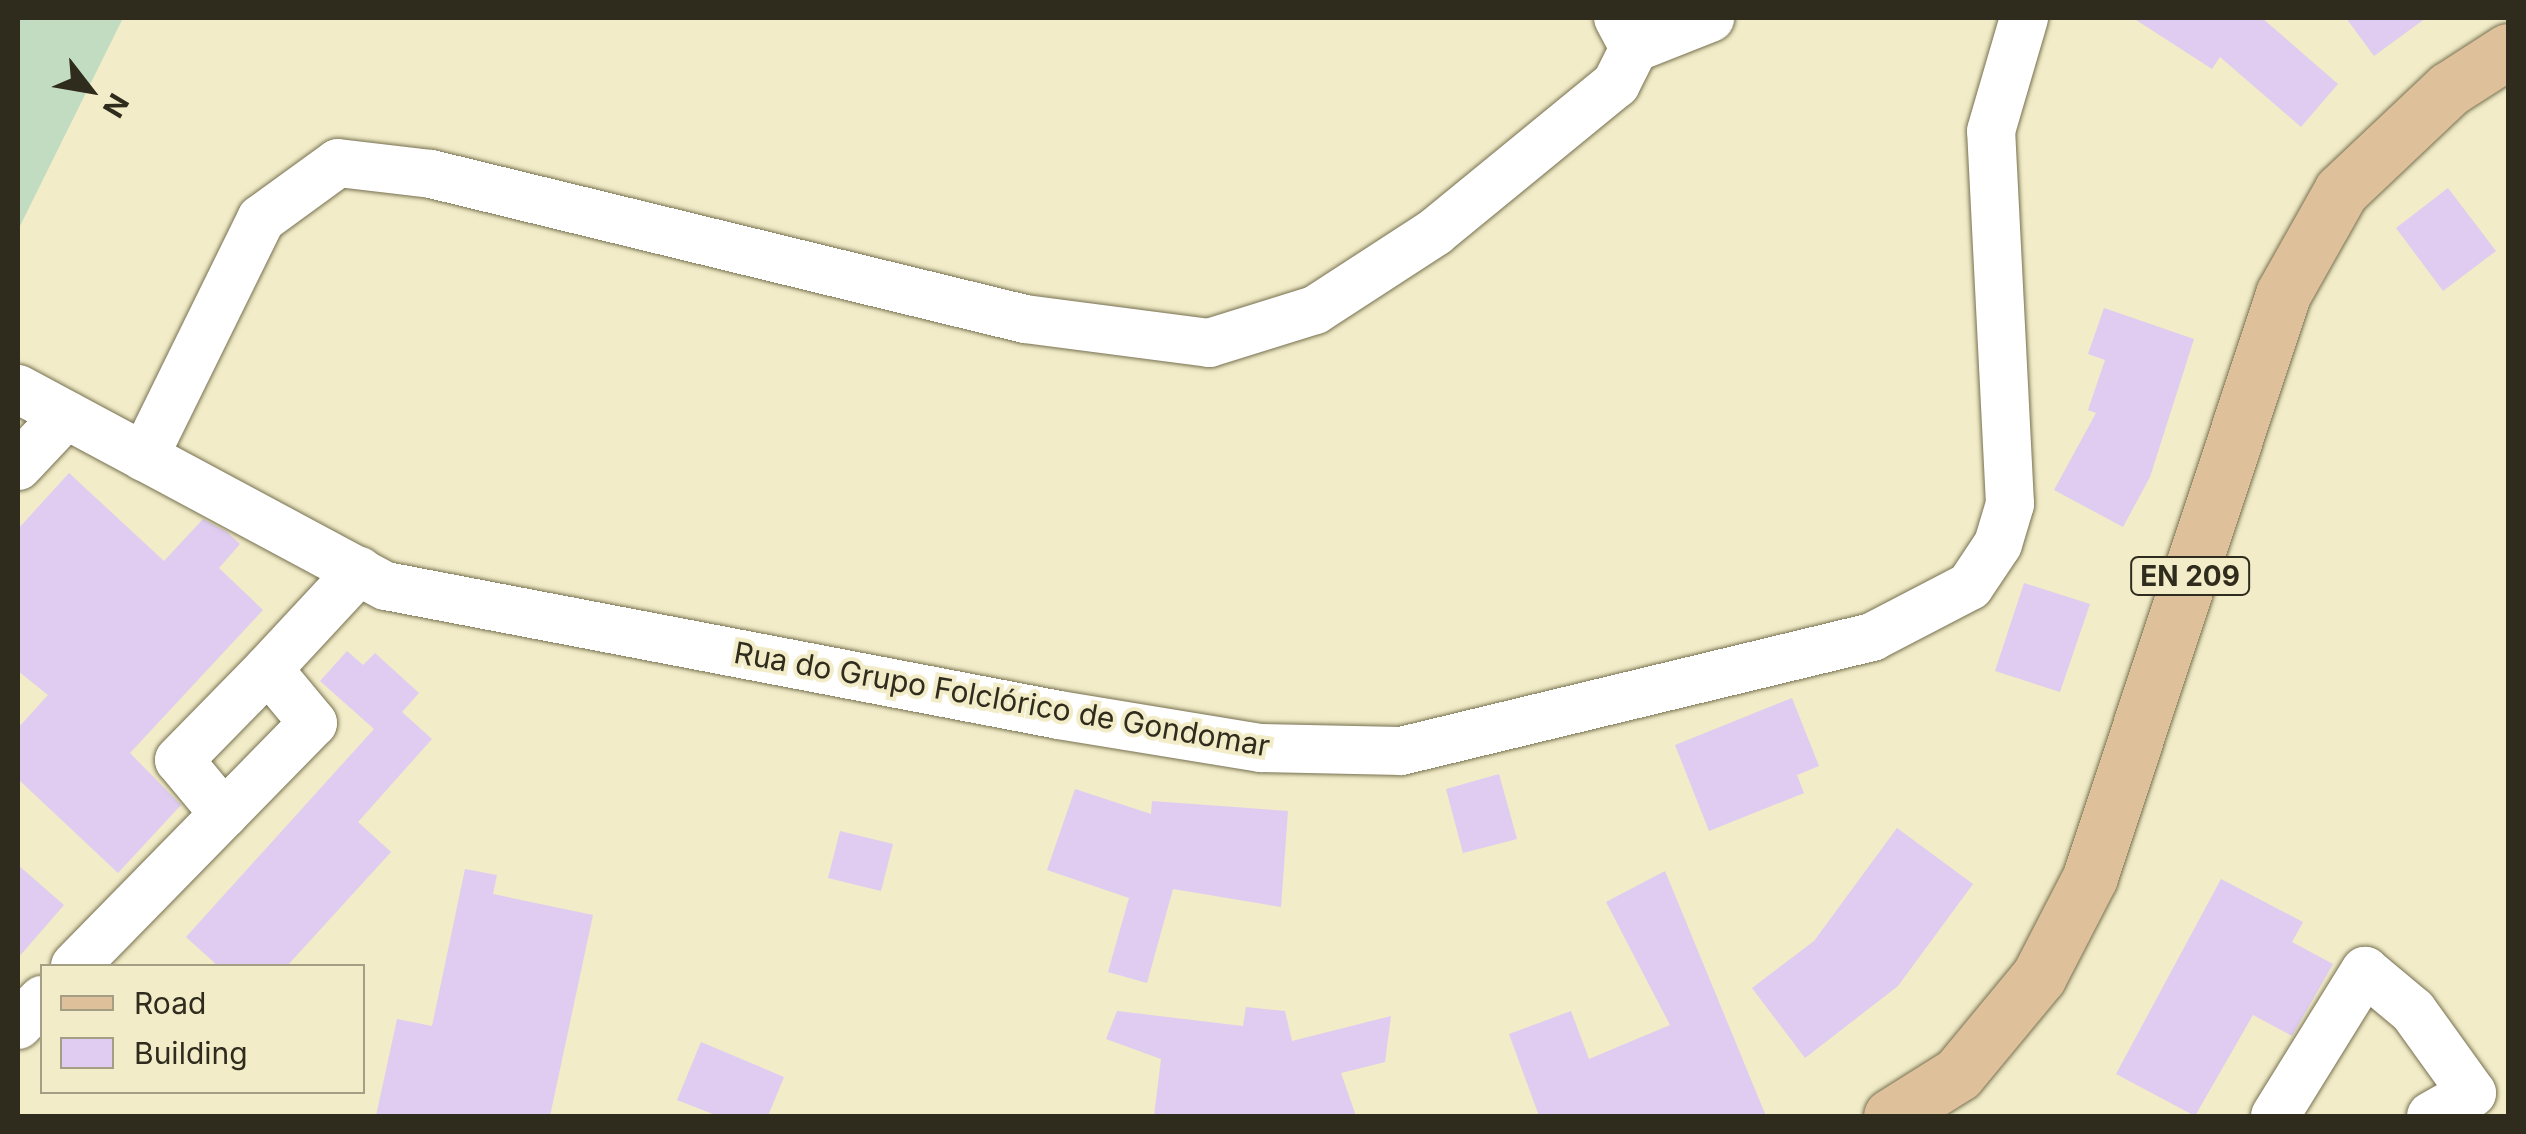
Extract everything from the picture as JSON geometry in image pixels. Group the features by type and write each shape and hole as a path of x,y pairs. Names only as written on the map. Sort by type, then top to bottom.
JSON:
{"main road":[{"name":"EN 209","path":"1892,1116 1958,1074 2028,990 2090,877 2283,294 2341,191 2449,89 2508,51"}],"street":[{"path":"144,457 261,219 338,163 431,174 1025,319 1208,343 1314,310 1435,232 1616,84 1626,33 1710,18"},
{"name":"Rua do Grupo Folclórico de Gondomar","path":"18,389 386,586 1261,748 1402,751 1872,638 1970,586 1998,544 2010,504 1991,131 2024,18"},
{"path":"18,466 66,415"},
{"path":"224,814 180,760 359,572"},
{"path":"77,964 313,723 268,668"},
{"path":"2275,1116 2366,971 2413,1011 2472,1093 2430,1116"},
{"path":"18,1025 40,1002"}],"green space":[{"path":"18,18 123,18 18,230"}],"building":[{"path":"2133,18 2262,18 2338,84 2301,127 2220,57 2212,69"},
{"path":"2346,18 2426,18 2374,56"},
{"path":"2448,188 2496,251 2443,291 2396,228"},
{"path":"2104,308 2194,339 2150,477 2123,527 2054,490 2096,413 2088,410 2105,360 2088,354"},
{"path":"69,473 164,561 203,519 227,532 240,544 219,568 263,610 130,753 181,805 118,873 18,779 18,728 48,695 18,671 18,529"},
{"path":"2024,583 2090,604 2060,692 1995,671"},
{"path":"347,651 363,665 375,653 419,693 402,712 432,739 358,822 391,852 289,964 216,964 186,937 374,729 320,681"},
{"path":"1792,698 1819,766 1797,775 1804,793 1709,831 1675,745"},
{"path":"1499,774 1517,839 1463,853 1446,789"},
{"path":"1075,789 1151,814 1152,801 1288,811 1281,907 1173,889 1147,983 1108,972 1129,898 1047,870"},
{"path":"1897,828 1973,884 1898,986 1805,1058 1752,988 1814,941"},
{"path":"840,831 893,844 881,891 828,878"},
{"path":"18,865 64,905 18,958"},
{"path":"465,869 497,875 493,894 593,915 550,1116 376,1116 397,1019 432,1026"},
{"path":"1665,871 1766,1116 1539,1116 1509,1034 1571,1011 1589,1059 1670,1025 1606,902"},
{"path":"2221,879 2303,922 2292,942 2333,964 2292,1036 2253,1015 2195,1116 2116,1074"},
{"path":"1246,1007 1285,1011 1292,1041 1391,1016 1385,1062 1341,1073 1356,1116 1154,1116 1161,1059 1106,1039 1117,1011 1243,1026"},
{"path":"701,1042 784,1077 768,1116 718,1116 677,1100"}]}
